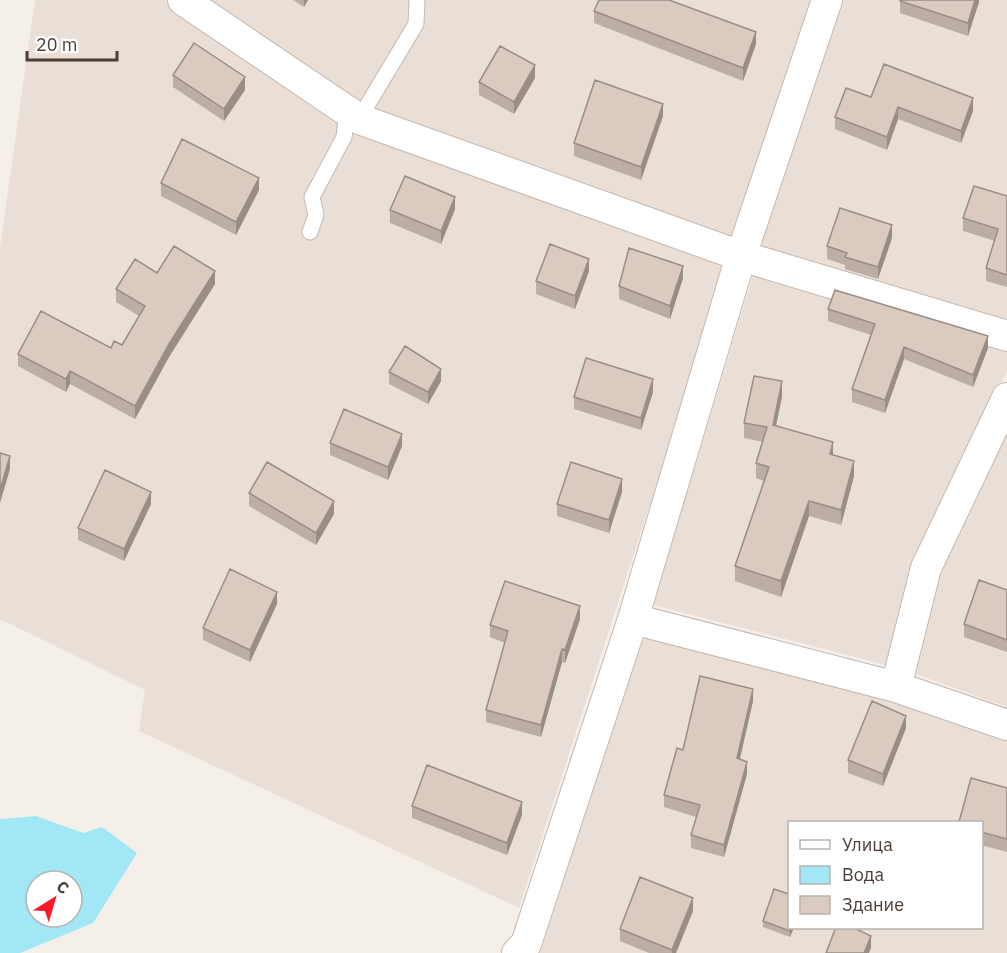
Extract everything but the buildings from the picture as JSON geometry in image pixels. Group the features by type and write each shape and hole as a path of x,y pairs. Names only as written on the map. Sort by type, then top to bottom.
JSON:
{"street":[{"path":"183,0 353,116 741,256 1007,336"},
{"path":"522,950 633,619 741,256 827,0"},
{"path":"896,687 926,568 1007,398"},
{"path":"633,619 896,687 1007,724"}],"lane":[{"path":"310,232 316,215 312,198 353,116 416,24 417,0"}],"shaded area":[{"path":"35,0 164,0 364,134 728,264 519,908 139,731 145,690 0,619 0,247"},
{"path":"205,0 815,0 734,240 353,103"},
{"path":"841,0 1007,0 1007,326 760,248"},
{"path":"755,269 1007,348 1007,371 917,564 890,666 653,605"},
{"path":"1007,423 1007,707 910,672 939,569"},
{"path":"643,636 895,699 1007,738 1007,953 540,953"}],"water":[{"path":"36,816 83,833 102,827 137,853 93,923 84,927 84,869 24,869 24,929 78,929 20,953 0,953 0,819"}]}
